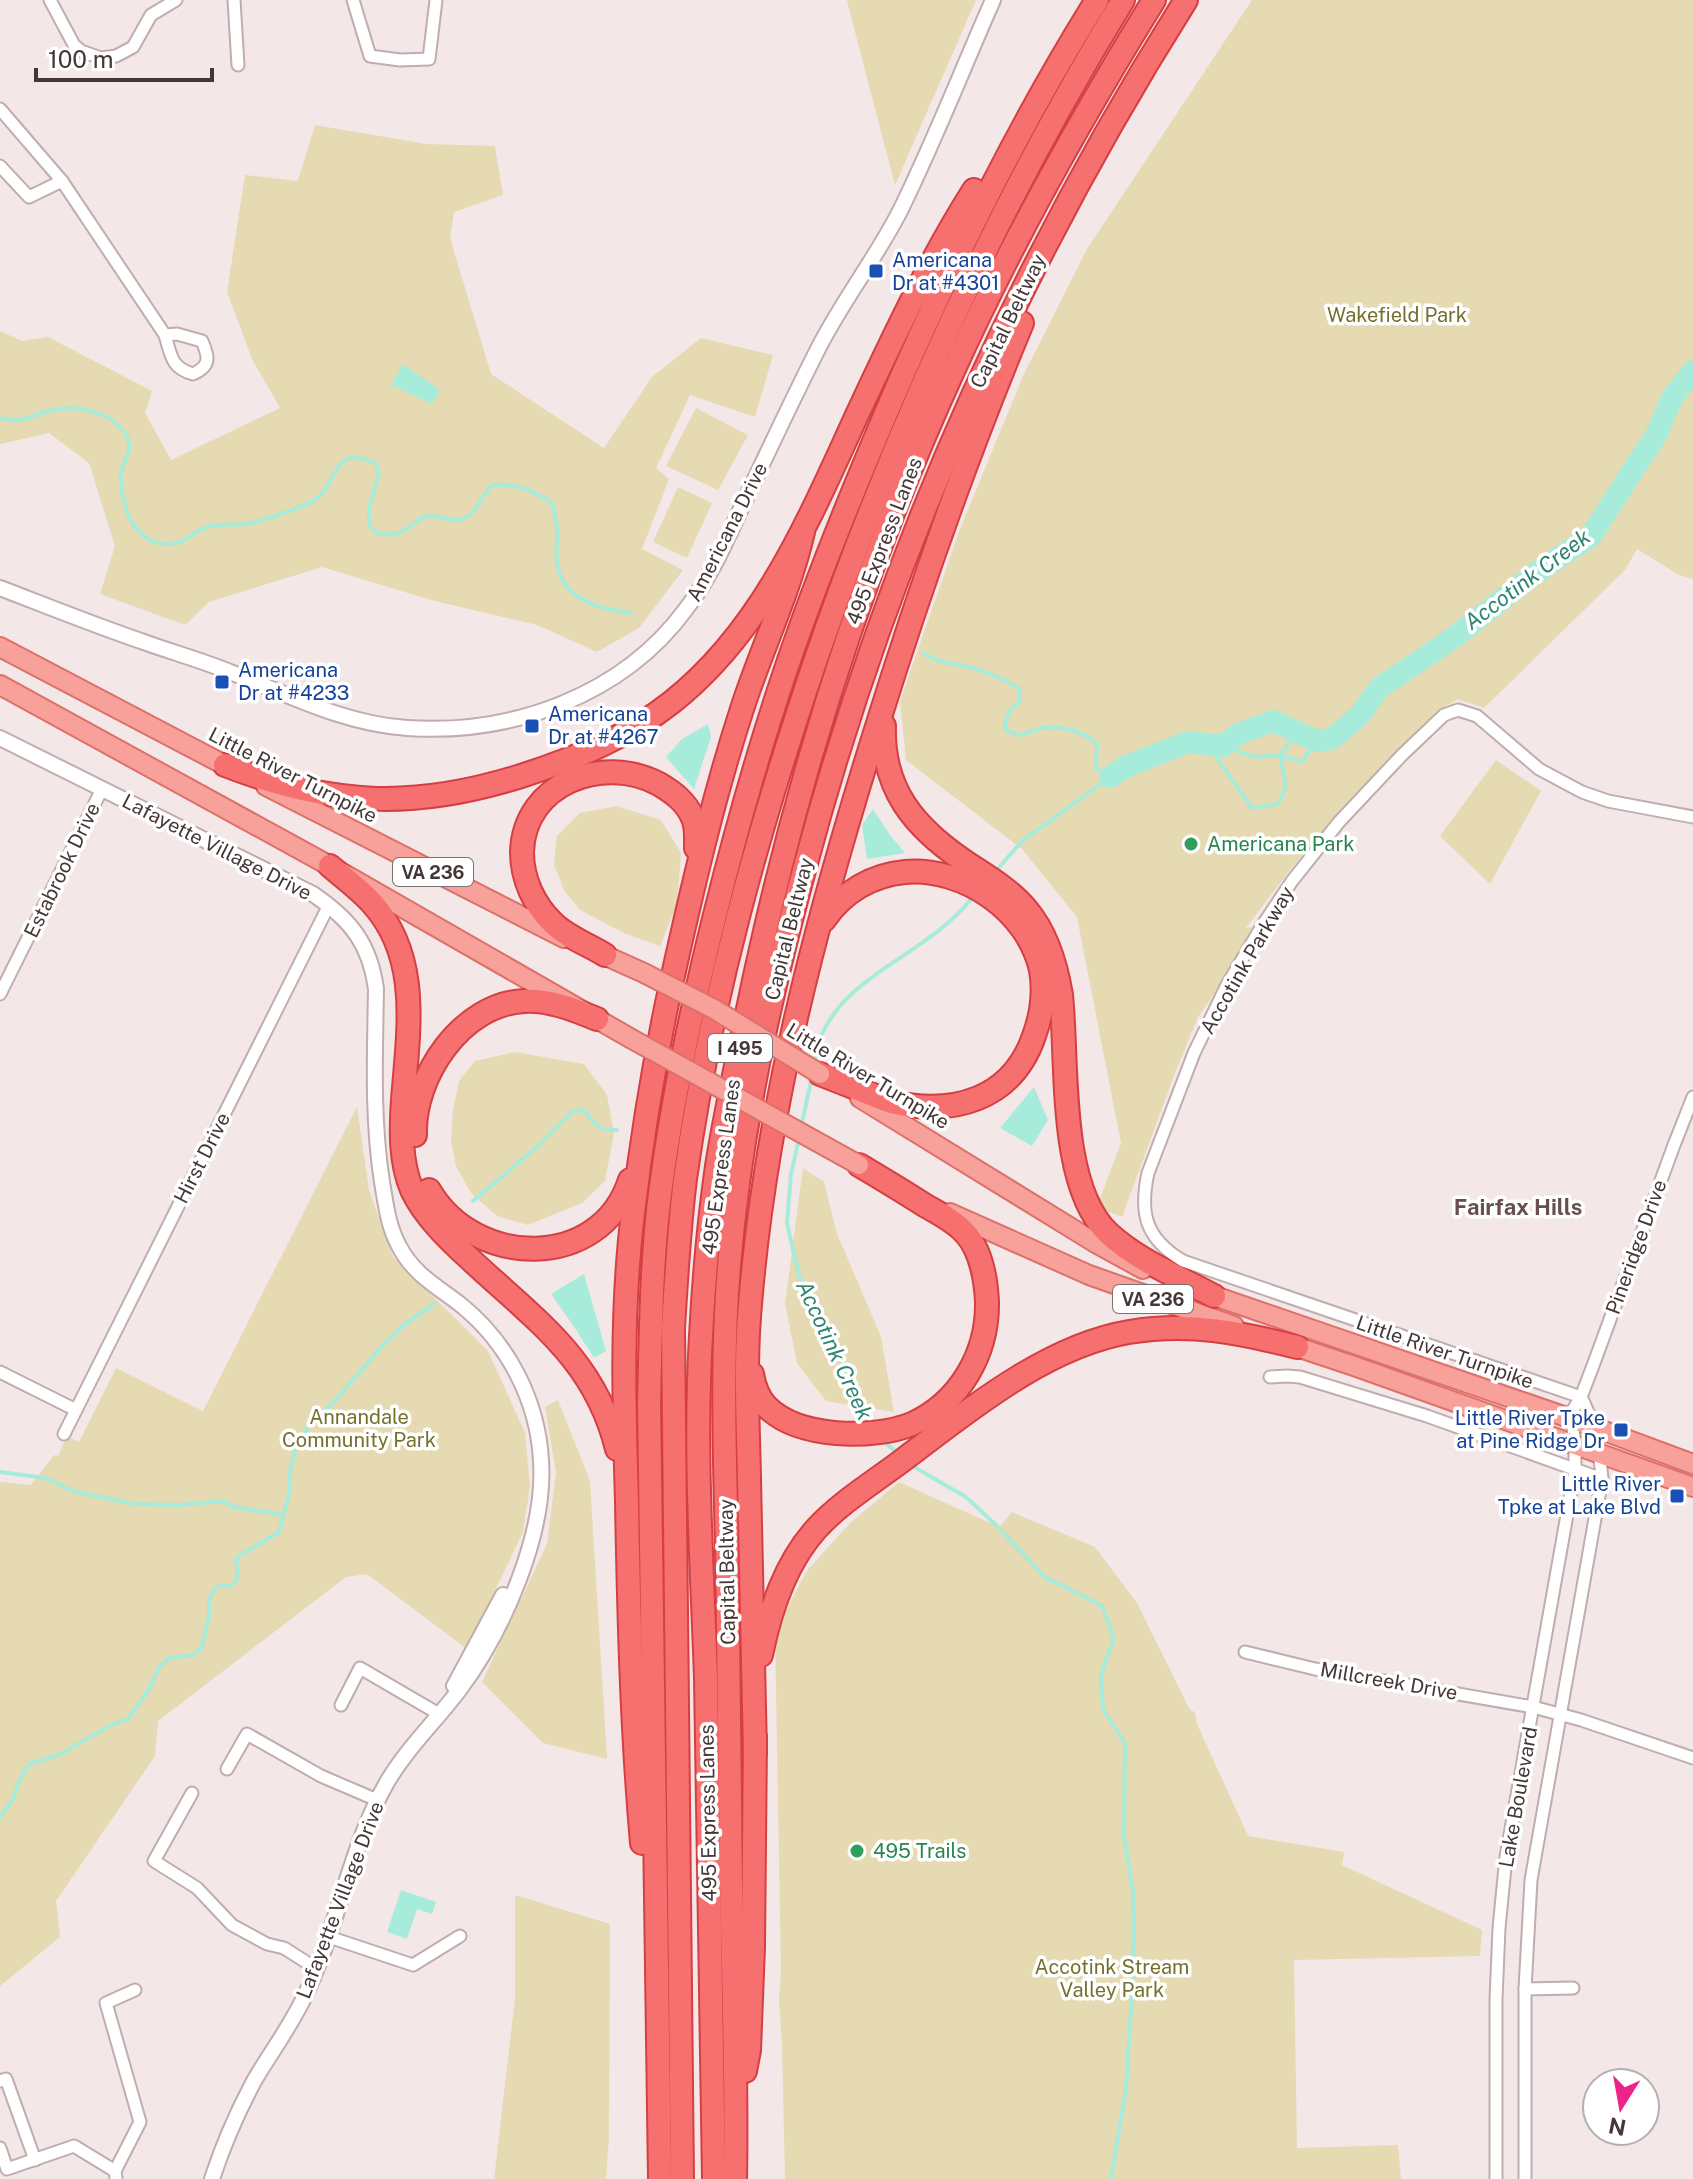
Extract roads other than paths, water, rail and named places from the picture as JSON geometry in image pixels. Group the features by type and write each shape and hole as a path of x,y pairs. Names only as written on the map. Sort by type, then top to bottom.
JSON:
{"highway":[{"name":"495 Express Lanes","path":"682,2179 673,1328 685,1181 720,986 782,761 828,623 879,490 977,268 1064,101 1123,0"},
{"name":"495 Express Lanes","path":"714,2179 698,1399 709,1229 735,1067 765,930 802,788 832,685 894,511 952,373 1010,253 1095,98 1154,0"},
{"name":"Capital Beltway","path":"735,2179 726,1324 735,1210 757,1070 783,947 818,816 883,615 924,508 1029,276 1085,170 1186,0"},
{"path":"225,765 323,794 353,798 389,800 458,793 540,770 614,739 670,703 696,681 718,659 760,605 803,532 925,275 977,185 1092,7"},
{"name":"I 495","path":"660,2179 649,1403 651,1319 660,1194 690,1023 754,768 805,615 840,525 902,376 975,219 1092,7"},
{"path":"735,2130 749,2050 754,1933 755,1753 747,1387 749,1313 769,1148 809,958 840,846 908,628 986,411 1085,170"},
{"path":"655,1891 642,1851 627,1562 626,1314 632,1215 662,1027 692,897 736,728 755,668 797,561 803,532"},
{"path":"820,1074 871,1099 928,1107 962,1104 988,1095 1019,1066 1029,1051 1043,1005 1043,986 1035,952 1023,918 1003,887 961,859 913,818 902,804 888,767 883,746 886,708 908,628"},
{"path":"605,955 556,926 536,903 523,868 523,841 528,823 539,803 555,790 577,778 601,772 628,772 673,792 686,805 695,822 696,863 692,897"},
{"path":"330,866 377,910 404,959 409,1004 403,1152 412,1190 454,1244 551,1334 578,1364 595,1390 609,1421 616,1448 627,1534"},
{"path":"809,958 825,918 836,904 859,886 898,872 934,872 970,884 1023,918 1046,940 1058,978 1069,1124 1082,1194 1095,1219 1124,1246 1214,1296"},
{"path":"597,1019 573,1009 526,1000 501,1005 483,1014 443,1048 429,1072 415,1125 416,1157 425,1183 436,1203 457,1223 478,1236 500,1246 546,1249 570,1242 609,1219 627,1190 645,1129"},
{"path":"755,1753 759,1668 767,1628 782,1584 817,1528 949,1413 985,1333 987,1290 976,1250 966,1234 952,1222 859,1165"},
{"path":"749,1313 751,1363 758,1395 768,1407 801,1426 858,1434 890,1430 949,1413 1092,1341 1128,1332 1198,1328 1245,1333 1297,1347"}],"main road":[{"name":"Little River Turnpike","path":"0,647 557,935 644,973 714,1009 820,1074"},
{"name":"VA 236","path":"0,685 330,866 630,1038 941,1209 1143,1296 1354,1366 1693,1487"},
{"name":"Little River Turnpike","path":"871,1099 1126,1261 1151,1273 1693,1464"}],"street":[{"path":"50,0 74,45 101,58 116,56 133,47 151,15 176,0"},
{"path":"234,0 238,65"},
{"path":"353,0 370,56 400,60 429,59 436,0"},
{"name":"Americana Drive","path":"0,588 287,696 346,717 378,724 435,730 499,723 536,714 593,689 645,654 667,633 702,587 831,325 901,208 993,0"},
{"path":"0,109 62,181 165,335"},
{"path":"0,166 29,197 62,181"},
{"name":"Accotink Parkway","path":"1581,1397 1183,1261 1158,1242 1147,1221 1144,1206 1148,1173 1194,1053 1227,985 1253,941 1292,881 1339,822 1444,715 1458,710 1477,716 1539,769 1582,792 1608,801 1693,817"},
{"name":"Lafayette Village Drive","path":"0,738 313,894 348,922 359,936 374,972 376,989 376,1142 391,1229 414,1268 429,1283 461,1305 498,1344 518,1376 534,1417 541,1458 540,1508 534,1535 500,1624 473,1671 399,1763 377,1800 317,1969 290,2024 237,2113 212,2179"},
{"name":"Estabrook Drive","path":"0,994 102,789"},
{"name":"Hirst Drive","path":"64,1434 329,905"},
{"name":"Pineridge Drive","path":"1572,1419 1693,1097"},
{"path":"0,1372 76,1410"},
{"path":"1270,1377 1300,1377 1427,1416 1602,1479"},
{"path":"1581,1397 1593,1427"},
{"name":"Lake Boulevard","path":"1496,2179 1496,2013 1499,1928 1506,1857 1575,1470 1572,1419"},
{"name":"Lake Boulevard","path":"1525,2179 1525,1989 1531,1880 1602,1479 1600,1453 1593,1427"},
{"name":"Millcreek Drive","path":"1245,1652 1315,1669 1559,1714"},
{"path":"341,1705 360,1668 439,1714"},
{"path":"1559,1714 1693,1758"},
{"path":"227,1769 247,1734 321,1776 377,1800"},
{"path":"192,1793 154,1861 197,1888 232,1925 267,1944 284,1948 317,1969"},
{"path":"329,1937 413,1965 460,1936"},
{"path":"1525,1989 1573,1988"},
{"path":"0,2148 7,2169 74,2146 115,2175 140,2122 106,2003 135,1990"},
{"path":"0,2081 6,2079 35,2160"}],"waterway":[{"name":"Accotink Creek","path":"1110,777 1127,766 1188,742 1223,746 1238,734 1273,721 1317,741 1332,739 1360,715 1379,688 1456,636 1537,572 1590,537 1656,435 1673,396 1693,371"},
{"path":"0,418 22,419 74,408 94,412 114,422 128,440 129,448 121,476 127,511 143,535 160,543 176,543 210,526 247,524 303,506 321,495 340,465 353,458 374,462 379,472 369,509 369,524 377,534 401,532 430,516 462,519 475,509 492,485 524,488 552,503 557,527 557,565 568,587 596,606 631,613"},
{"path":"924,653 942,662 985,672 1020,689 1020,702 1009,713 1005,729 1020,735 1050,727 1079,732 1097,744 1096,768 1110,777 1022,841 996,871"},
{"name":"Accotink Creek","path":"1207,744 1252,808 1278,804 1286,787 1280,755 1300,734"},
{"name":"Accotink Creek","path":"1228,742 1239,752 1257,757 1280,755 1302,762 1317,741"},
{"name":"Accotink Creek","path":"814,1064 820,1037 841,1005 866,982 944,926 974,896"},
{"name":"Accotink Creek","path":"801,1127 812,1077"},
{"path":"473,1201 537,1147 573,1111 584,1110 600,1128 617,1130"},
{"name":"Accotink Creek","path":"799,1139 791,1174 787,1223 799,1276 834,1340 870,1424"},
{"path":"0,1817 12,1801 29,1764 59,1755 129,1718 149,1689 159,1667 169,1658 193,1655 202,1647 209,1600 214,1589 231,1586 238,1578 236,1558 279,1532 289,1494 296,1445 310,1425 383,1345 406,1323 434,1304"},
{"name":"Accotink Creek","path":"882,1440 900,1455"},
{"name":"Accotink Creek","path":"909,1464 966,1497 1045,1577 1102,1606 1114,1638 1101,1674 1103,1710 1125,1743 1124,1835 1133,1892 1134,1926 1126,2088 1111,2179"},
{"path":"0,1472 46,1478 72,1491 134,1504 180,1505 223,1501 234,1507 284,1515"}],"place":[{"name":"Americana Dr at #4301","path":"876,271"},
{"name":"Americana Dr at #4233","path":"222,682"},
{"name":"Americana Dr at #4267","path":"532,726"},
{"name":"Americana Park","path":"1191,844"},
{"name":"Little River Tpke at Pine Ridge Dr","path":"1621,1430"},
{"name":"Little River Tpke at Lake Blvd","path":"1677,1496"},
{"name":"495 Trails","path":"857,1851"}],"district":[{"name":"Fairfax Hills","path":"1518,1207"}],"park label":[{"name":"Wakefield Park","path":"1397,315"},
{"name":"Annandale Community Park","path":"359,1428"},
{"name":"Accotink Stream Valley Park","path":"1112,1978"}]}
